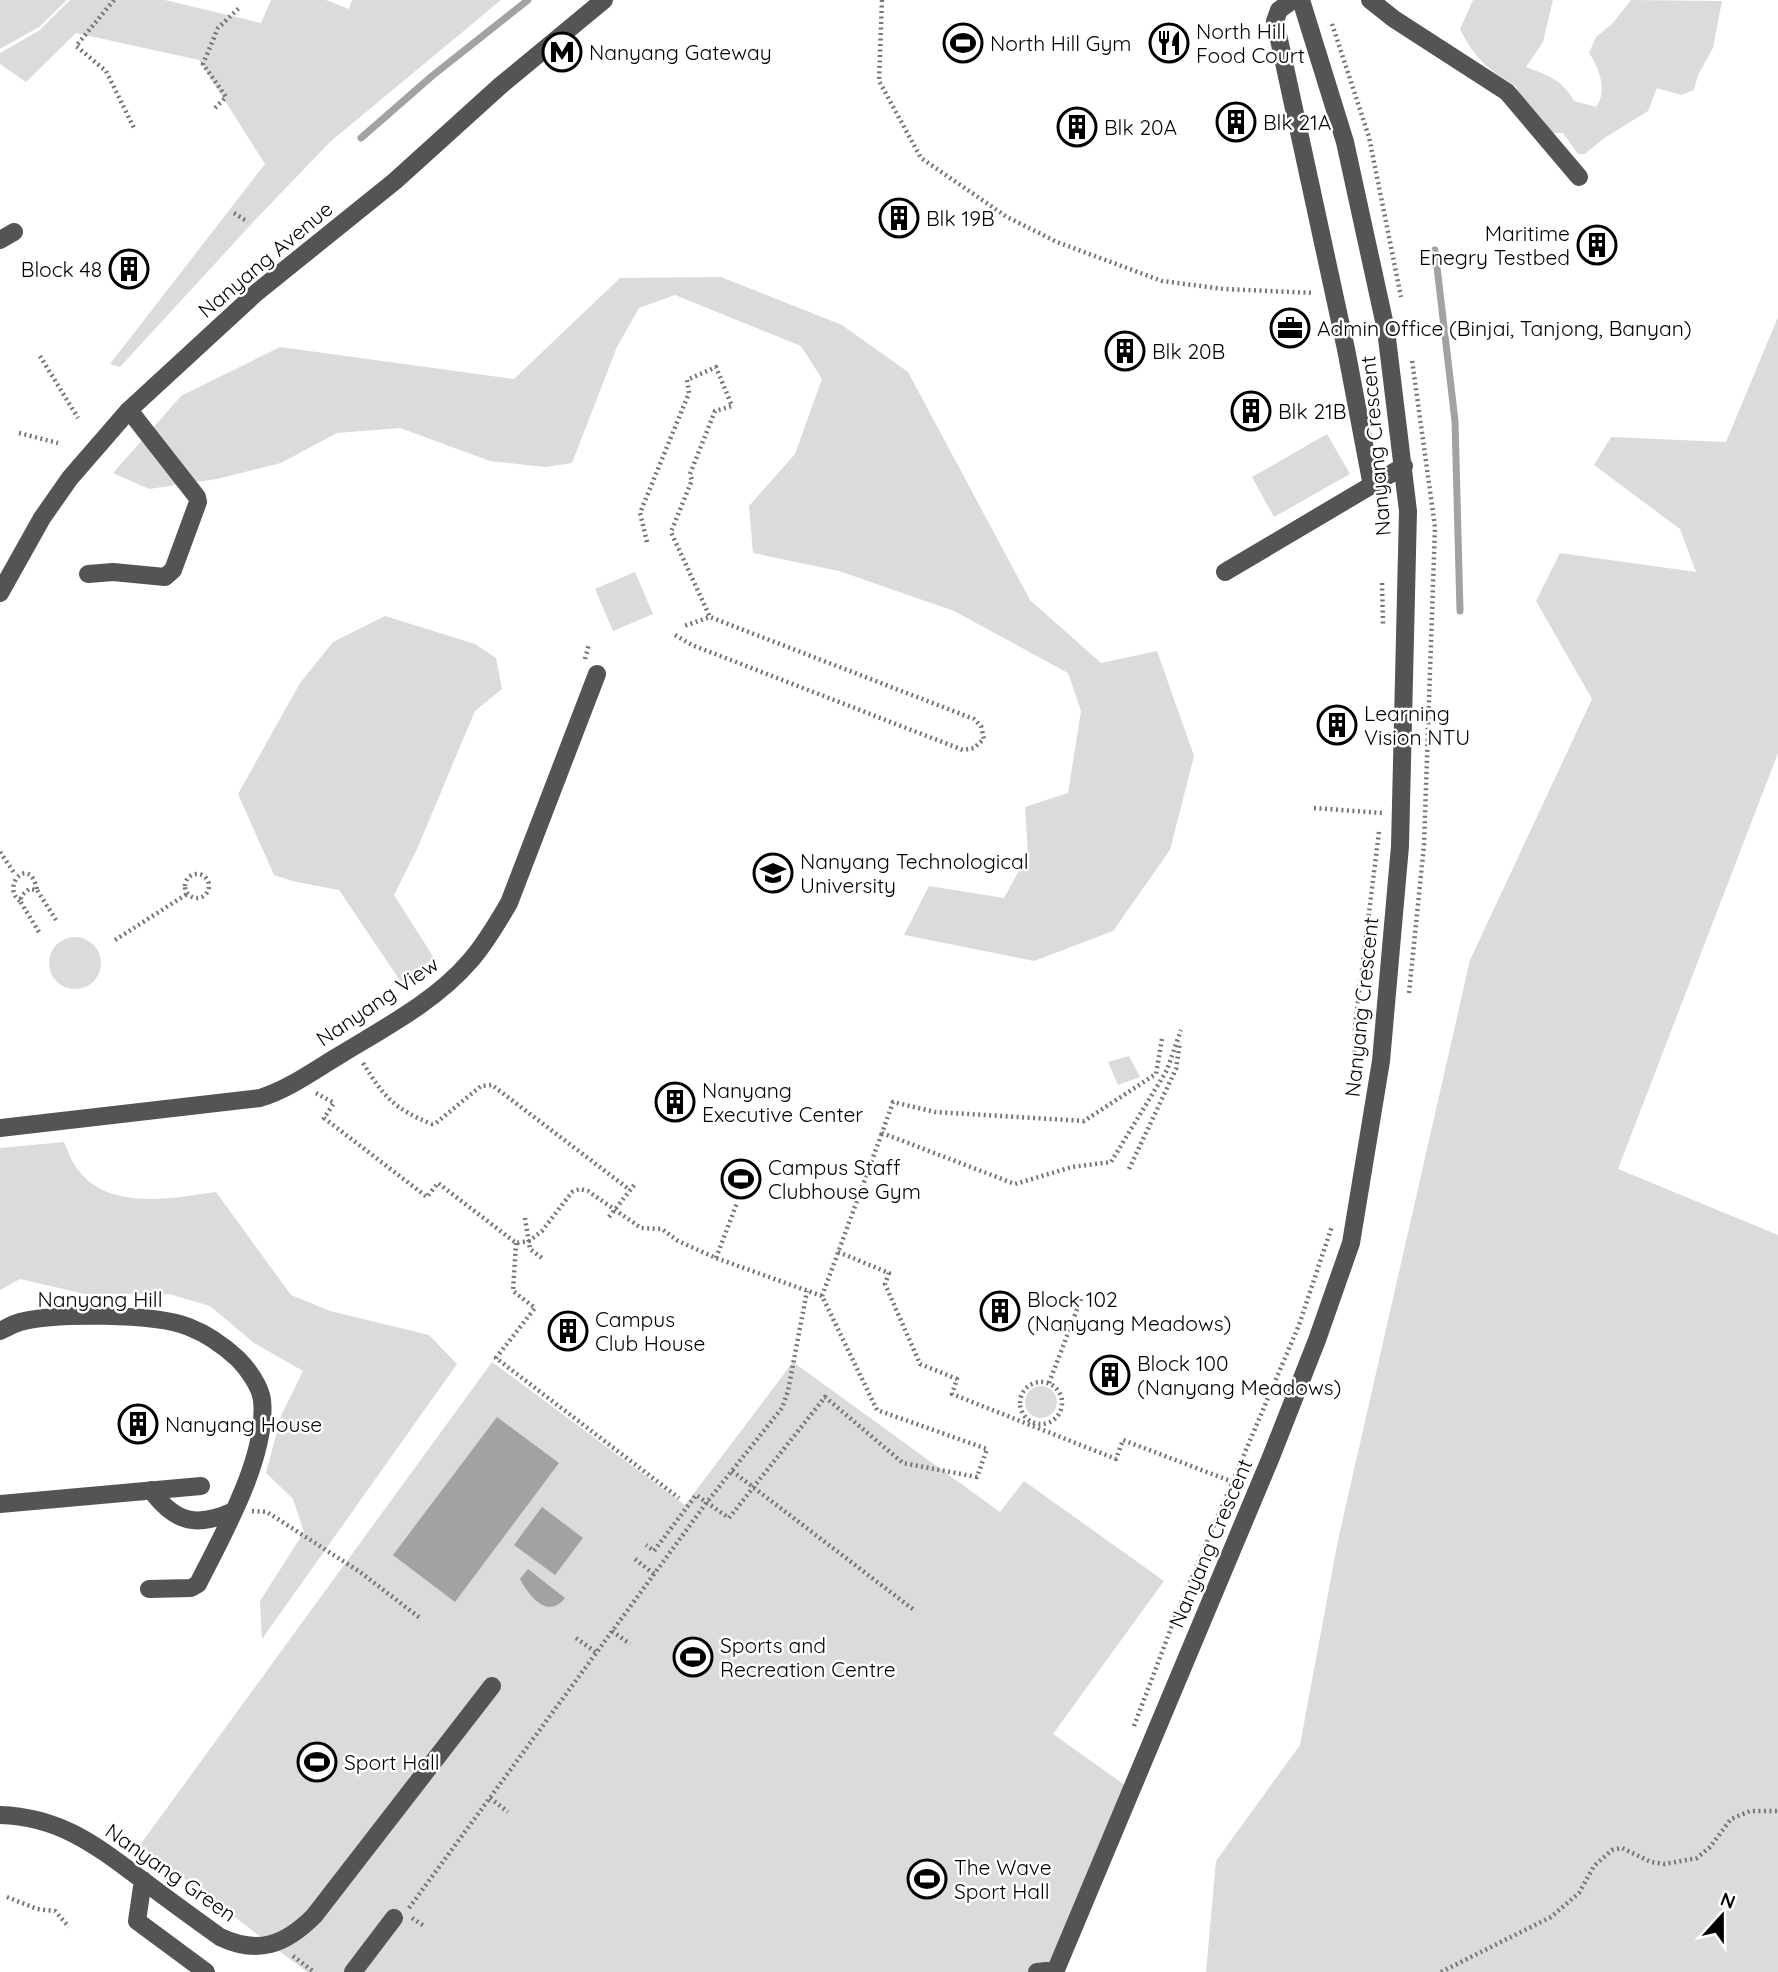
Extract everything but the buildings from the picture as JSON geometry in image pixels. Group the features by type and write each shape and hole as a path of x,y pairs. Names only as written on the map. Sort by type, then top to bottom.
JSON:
{"street":[{"name":"Nanyang Avenue","path":"0,593 42,518 70,478 129,410 256,293 395,181 500,86 604,0"},
{"path":"1293,0 1279,10 1275,21 1372,486"},
{"name":"Nanyang Crescent","path":"1049,1971 1271,1457 1317,1340 1351,1243 1381,1061 1400,846 1408,511 1386,330 1345,142 1301,0"},
{"path":"1370,0 1394,19 1507,92 1579,177"},
{"path":"88,574 113,572 165,577 173,570 198,505 198,497 129,410"},
{"path":"1225,572 1404,466"},
{"name":"Nanyang View","path":"0,1128 260,1098 284,1090 439,991 469,963 492,933 509,903 597,674"},
{"name":"Nanyang Hill","path":"0,1331 19,1322 52,1318 145,1317 189,1327 229,1352 247,1368 262,1396 262,1424 258,1448 234,1511 198,1584 191,1588 149,1589"},
{"path":"0,1504 201,1486"},
{"path":"151,1490 163,1508 176,1517 215,1520 234,1511"},
{"name":"Nanyang Green","path":"0,1815 23,1815 74,1832 99,1847 220,1937 231,1942 260,1946 277,1943 289,1937 314,1916 492,1686"},
{"path":"143,1880 137,1921 205,1972"},
{"path":"354,1972 394,1918"}],"path":[{"path":"114,0 76,46 106,71 134,128"},
{"path":"882,0 879,81 921,158 1007,218 1057,242 1161,281 1224,289 1333,294"},
{"path":"215,108 226,97 202,64 218,27 240,7"},
{"path":"1329,16 1369,137 1403,307"},
{"path":"234,213 248,222"},
{"path":"1409,994 1424,845 1435,527 1410,348"},
{"path":"40,356 78,418"},
{"path":"647,542 640,513 689,393 687,380 716,367 732,406 715,411 671,532 710,617"},
{"path":"19,433 58,443"},
{"path":"1382,583 1384,637"},
{"path":"675,635 692,645 963,750 974,748 984,739 981,726 974,719 710,617 684,626"},
{"path":"1354,1104 1355,1026 1382,799"},
{"path":"1314,808 1382,813"},
{"path":"0,852 15,874"},
{"path":"15,874 28,875 56,920"},
{"path":"15,874 9,881 8,889 13,898 20,901 39,932"},
{"path":"195,874 206,878 209,890 205,896 194,898 187,894 184,886 188,878 195,874"},
{"path":"20,901 29,889 37,890"},
{"path":"115,940 187,894"},
{"path":"882,1133 1015,1184 1072,1167 1111,1162 1167,1070 1181,1030 1176,1069 1129,1169"},
{"path":"646,1545 654,1551 696,1495 729,1518 751,1487 825,1398 903,1463 977,1477 987,1449 877,1410 822,1296 893,1102 935,1112 1084,1121 1156,1074 1162,1039"},
{"path":"363,1063 381,1093 391,1103 432,1124 481,1086 492,1085 630,1190"},
{"path":"311,1091 334,1103 324,1118 427,1197 438,1183 516,1243 529,1241 542,1231 572,1192 580,1189 589,1191 641,1228 662,1229 678,1241 716,1258 822,1296"},
{"path":"609,1217 635,1184"},
{"path":"716,1258 737,1203"},
{"path":"1221,1510 1298,1325 1335,1217"},
{"path":"525,1218 530,1249 542,1258"},
{"path":"516,1243 513,1291 535,1308 496,1358 679,1498"},
{"path":"838,1252 889,1273 885,1284 920,1364 957,1379 952,1394 1031,1423 1116,1459 1123,1440 1233,1482"},
{"path":"394,1918 405,1913 707,1503 782,1408 788,1391 807,1291"},
{"path":"1049,1383 1081,1299"},
{"path":"1043,1381 1049,1383 1059,1392 1062,1405 1060,1411 1051,1421 1031,1423 1022,1413 1021,1394 1030,1384 1043,1381"},
{"path":"732,1471 915,1609"},
{"path":"234,1511 267,1512 360,1572 420,1618"},
{"path":"635,1559 654,1574"},
{"path":"612,1631 630,1644"},
{"path":"576,1638 597,1653"},
{"path":"490,1798 508,1812"},
{"path":"1441,1972 1551,1917 1579,1893 1594,1866 1612,1850 1622,1849 1651,1862 1665,1864 1697,1858 1710,1847 1731,1819 1751,1811 1778,1811"},
{"path":"7,1897 37,1909 55,1911 69,1927"},
{"path":"292,1955 314,1972"}],"shaded area":[{"path":"0,0 67,0 39,27 0,49"},
{"path":"70,0 165,0 261,23 271,0 326,0 349,9 352,0 501,0 330,142 120,367 110,364 265,164 199,60 76,33 26,82 0,64 0,53 40,30"},
{"path":"1473,0 1553,0 1543,42 1526,67 1560,83 1574,101 1596,107 1600,101 1602,87 1599,72 1589,53 1596,37 1612,24 1631,0 1722,1 1713,48 1698,75 1694,90 1681,95 1657,88 1648,111 1603,139 1585,154 1578,154 1563,133 1544,133 1517,102 1517,87 1491,69 1471,48 1460,29"},
{"path":"721,277 842,325 908,372 1030,600 1101,663 1157,651 1194,756 1170,850 1113,931 1034,961 904,935 929,886 1004,898 1028,854 1025,807 1068,793 1081,711 1068,673 954,611 839,571 753,553 749,506 795,454 822,379 801,346 675,295 639,308 617,347 572,463 546,467 490,461 400,428 337,433 281,463 217,479 149,489 113,473 181,396 280,347 514,379 620,278"},
{"path":"1778,317 1778,753 1618,1169 1778,1235 1778,1972 1206,1972 1216,1861 1300,1745 1338,1540 1470,960 1592,699 1536,601 1560,553 1696,572 1680,529 1594,465 1611,437 1726,442"},
{"path":"1327,434 1350,474 1274,517 1252,477"},
{"path":"635,572 653,614 613,631 595,589"},
{"path":"385,616 475,644 496,658 502,689 475,711 417,849 394,895 434,958 401,982 339,890 274,875 238,794 300,683 333,642"},
{"path":"75,937 85,939 93,945 99,953 99,973 93,981 85,987 75,989 65,987 57,981 51,973 49,963 51,953 57,945 65,939"},
{"path":"1129,1056 1140,1077 1118,1085 1108,1062"},
{"path":"64,1142 79,1171 92,1184 107,1192 125,1197 162,1199 216,1192 291,1295 330,1311 429,1335 457,1364 262,1639 260,1601 304,1532 293,1499 266,1473 281,1416 303,1371 254,1343 210,1306 169,1294 85,1294 20,1279 0,1290 0,1148"},
{"name":"Sports and Recreation Centre","path":"492,1362 685,1505 793,1362 1000,1512 1024,1481 1164,1581 1053,1734 1129,1788 1052,1972 307,1972 140,1845"},
{"path":"1041,1386 1052,1391 1057,1402 1052,1413 1041,1418 1030,1413 1025,1402 1030,1391"},
{"path":"497,1417 559,1463 455,1602 393,1555"},
{"path":"542,1507 583,1538 555,1575 514,1545"},
{"path":"528,1569 565,1598 552,1607 540,1603 528,1592 520,1579"}],"waterway":[{"path":"361,138 432,76 528,0"},
{"path":"1435,250 1455,421 1460,611"}],"place":[{"name":"North Hill Gym","path":"963,43"},
{"name":"North Hill Food Court","path":"1169,43"},
{"name":"Nanyang Gateway","path":"562,52"},
{"name":"Blk 21A","path":"1236,122"},
{"name":"Blk 20A","path":"1077,127"},
{"name":"Blk 19B","path":"899,218"},
{"name":"Maritime Enegry Testbed","path":"1597,245"},
{"name":"Block 48","path":"129,269"},
{"name":"Admin Office (Binjai, Tanjong, Banyan)","path":"1290,328"},
{"name":"Blk 20B","path":"1125,351"},
{"name":"Blk 21B","path":"1251,411"},
{"name":"Learning Vision NTU","path":"1337,725"},
{"name":"Nanyang Technological University","path":"773,873"},
{"name":"Nanyang Executive Center","path":"675,1102"},
{"name":"Campus Staff Clubhouse Gym","path":"741,1179"},
{"name":"Block 102 (Nanyang Meadows)","path":"1000,1311"},
{"name":"Campus Club House","path":"568,1331"},
{"name":"Block 100 (Nanyang Meadows)","path":"1110,1375"},
{"name":"Nanyang House","path":"138,1424"},
{"name":"Sports and Recreation Centre","path":"693,1657"},
{"name":"Sport Hall","path":"317,1762"},
{"name":"The Wave Sport Hall","path":"927,1879"}]}
